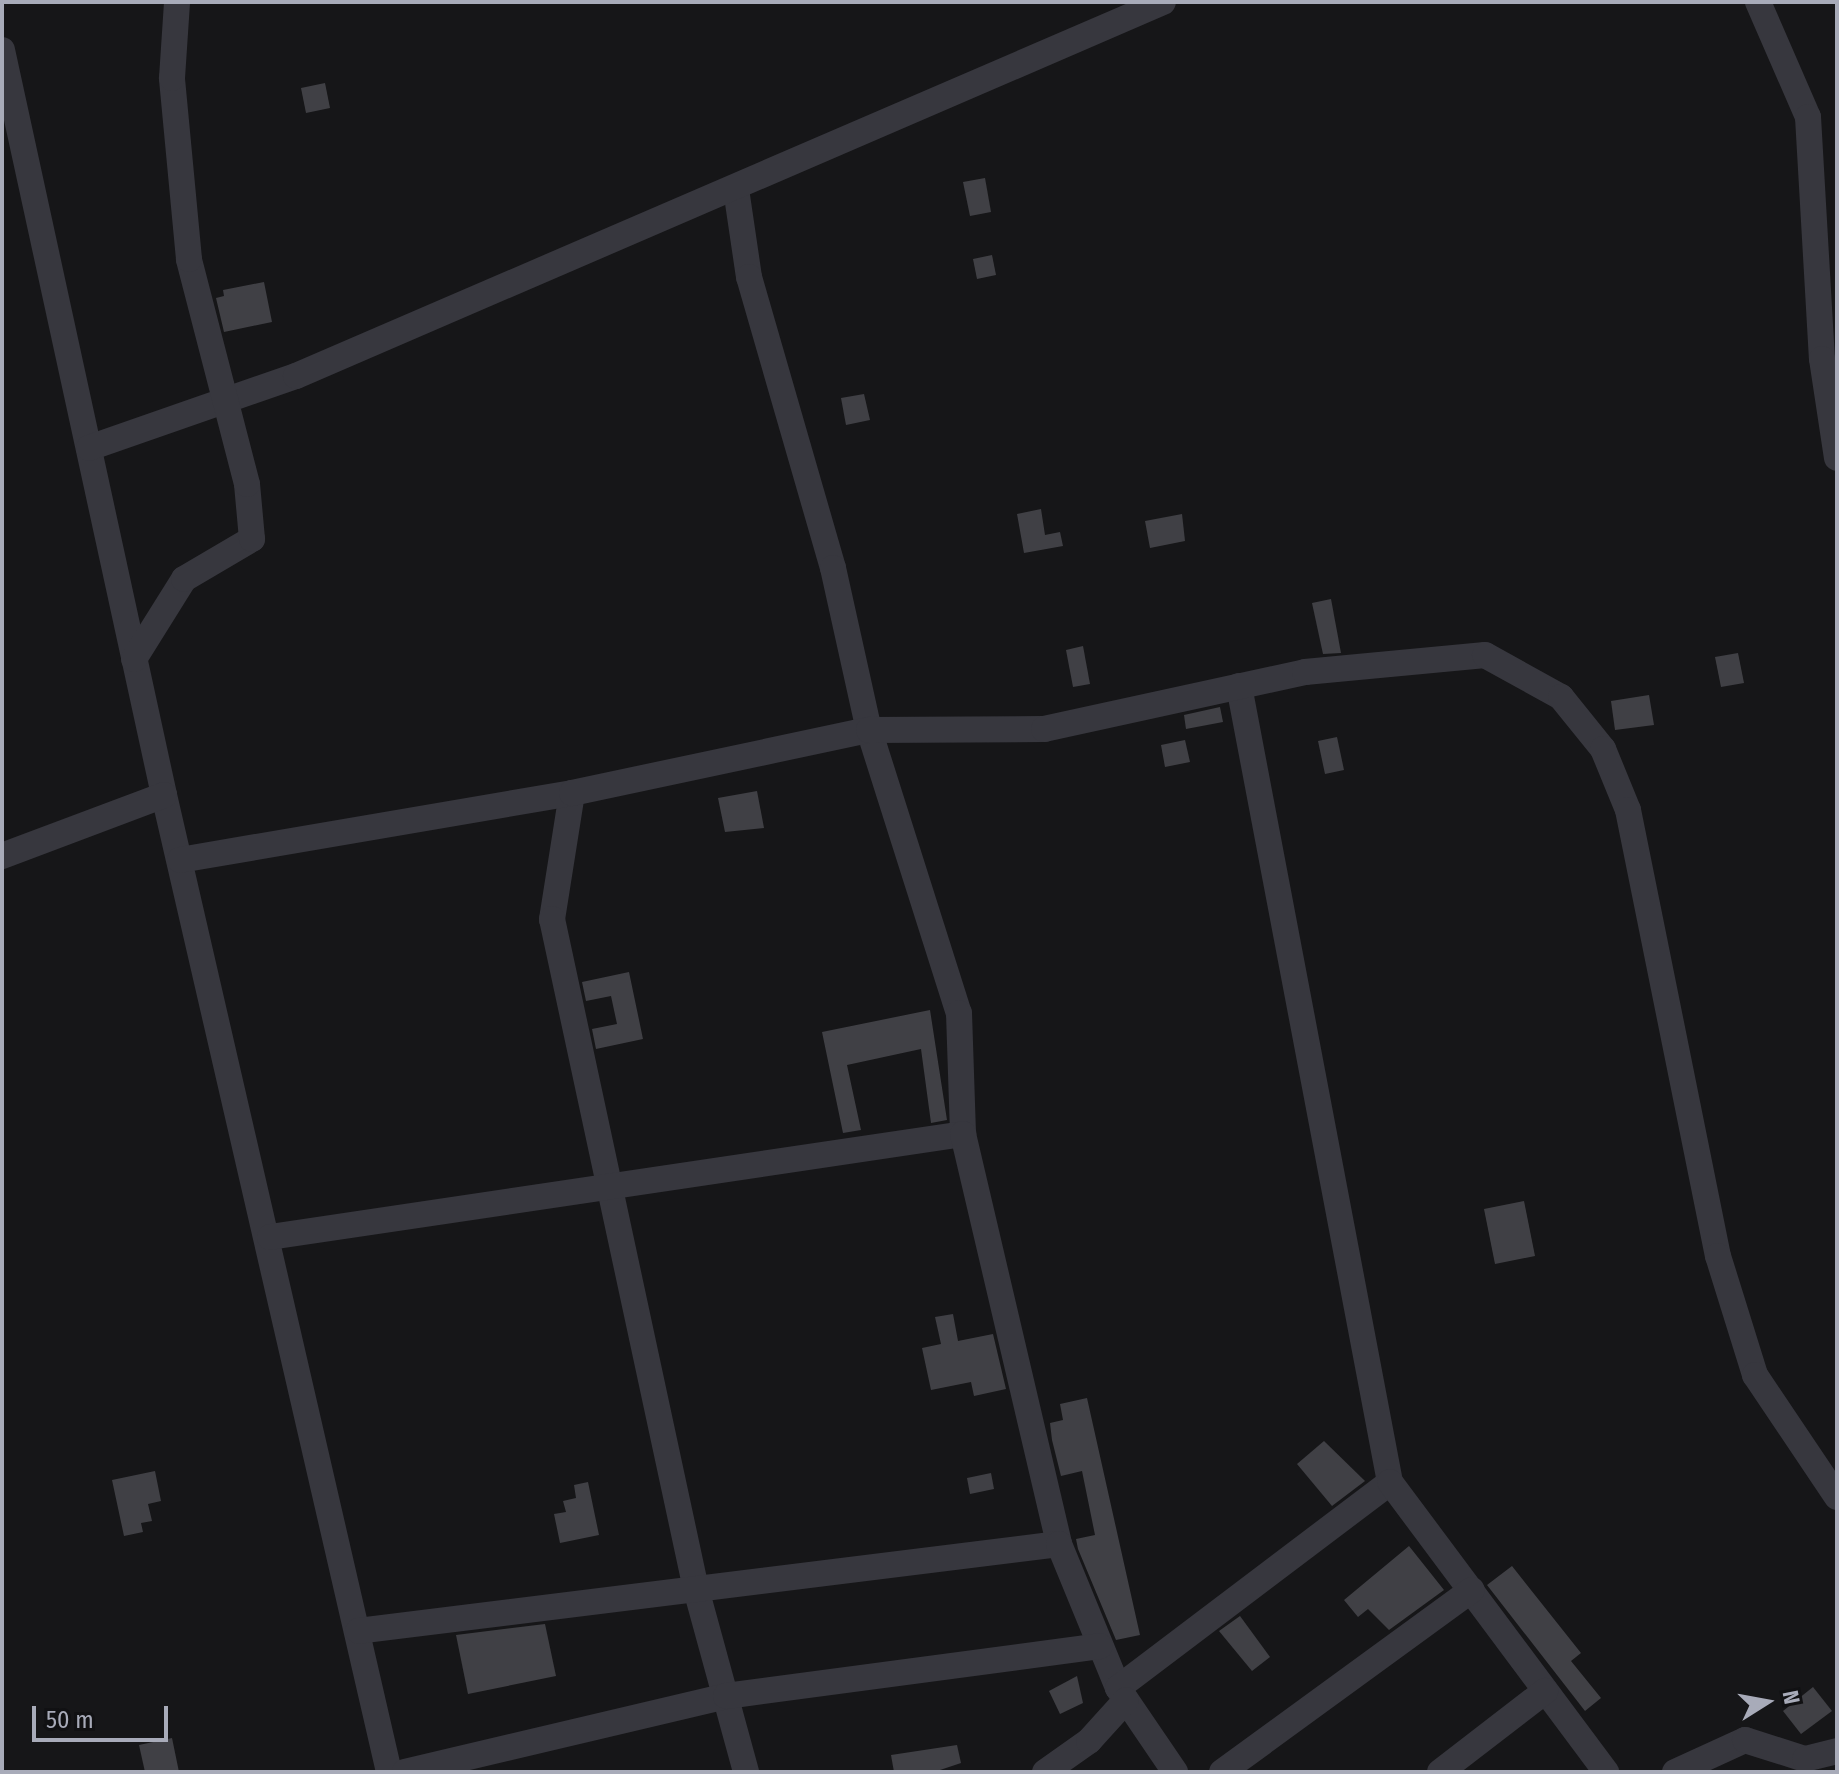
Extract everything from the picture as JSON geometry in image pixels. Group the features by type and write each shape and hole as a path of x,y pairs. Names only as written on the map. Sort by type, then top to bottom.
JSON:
{"street":[{"path":"134,659 184,579 252,539 247,484 222,404 189,259 172,78 177,2"},
{"path":"89,448 222,404 736,189 1163,2"},
{"path":"1758,2 1808,117 1822,359 1837,458"},
{"path":"2,50 164,795 270,1237 389,1772"},
{"path":"736,189 749,277 833,568 869,730 959,1013 963,1134 1059,1544 1122,1694 1175,1772"},
{"path":"180,860 572,793 869,730 1044,729 1305,672 1485,655 1561,697 1603,749 1628,810 1718,1256 1755,1375 1837,1497"},
{"path":"1239,686 1390,1482 1606,1772"},
{"path":"572,793 552,919 696,1589 746,1772"},
{"path":"2,856 164,795"},
{"path":"270,1237 963,1134"},
{"path":"1045,1772 1089,1741 1122,1694 1390,1482"},
{"path":"358,1631 1059,1544"},
{"path":"1222,1772 1472,1590"},
{"path":"405,1772 726,1696 1100,1646"},
{"path":"1440,1772 1545,1691"},
{"path":"1675,1772 1745,1740 1805,1759 1837,1751"}],"building":[{"path":"325,83 330,108 306,113 301,88"},
{"path":"985,178 991,212 970,216 963,182"},
{"path":"992,255 996,275 977,279 973,259"},
{"path":"264,282 272,322 224,332 216,298 224,296 223,290"},
{"path":"864,394 870,420 846,425 841,398"},
{"path":"1041,509 1045,535 1060,532 1063,546 1024,553 1017,514"},
{"path":"1182,514 1185,541 1150,548 1145,521"},
{"path":"1331,599 1341,653 1323,654 1312,603"},
{"path":"1083,646 1090,684 1073,687 1066,650"},
{"path":"1738,653 1744,683 1721,687 1715,657"},
{"path":"1649,695 1654,725 1615,730 1611,701"},
{"path":"1220,707 1223,722 1186,729 1184,715"},
{"path":"1337,737 1344,770 1325,774 1318,741"},
{"path":"1185,740 1190,762 1165,767 1161,745"},
{"path":"757,791 764,828 725,832 718,798"},
{"path":"629,972 643,1039 596,1049 592,1029 617,1024 611,996 586,1001 582,982"},
{"path":"930,1010 947,1120 931,1123 921,1049 847,1065 861,1130 843,1133 822,1032"},
{"path":"1524,1201 1535,1256 1495,1264 1484,1209"},
{"path":"953,1314 958,1341 993,1334 1006,1389 974,1396 971,1382 931,1390 922,1348 941,1344 935,1317"},
{"path":"1087,1398 1140,1635 1116,1640 1078,1549 1076,1539 1095,1535 1082,1471 1061,1476 1052,1440 1050,1423 1063,1420 1060,1404"},
{"path":"1324,1441 1365,1481 1332,1506 1297,1464"},
{"path":"155,1471 161,1501 148,1504 152,1521 141,1523 143,1532 124,1536 112,1480"},
{"path":"991,1473 994,1489 970,1494 967,1478"},
{"path":"588,1482 599,1535 560,1543 554,1514 566,1512 563,1501 576,1498 574,1485"},
{"path":"1409,1546 1444,1590 1389,1630 1368,1609 1358,1617 1344,1600"},
{"path":"1512,1566 1581,1653 1571,1661 1601,1698 1585,1711 1487,1585"},
{"path":"1240,1616 1270,1657 1252,1671 1219,1631"},
{"path":"545,1624 556,1676 468,1694 456,1635"},
{"path":"1077,1676 1083,1703 1060,1714 1049,1691"},
{"path":"1813,1687 1832,1711 1801,1734 1783,1711"},
{"path":"172,1738 179,1772 145,1772 139,1745"},
{"path":"957,1745 961,1763 934,1772 894,1772 891,1755"}]}
